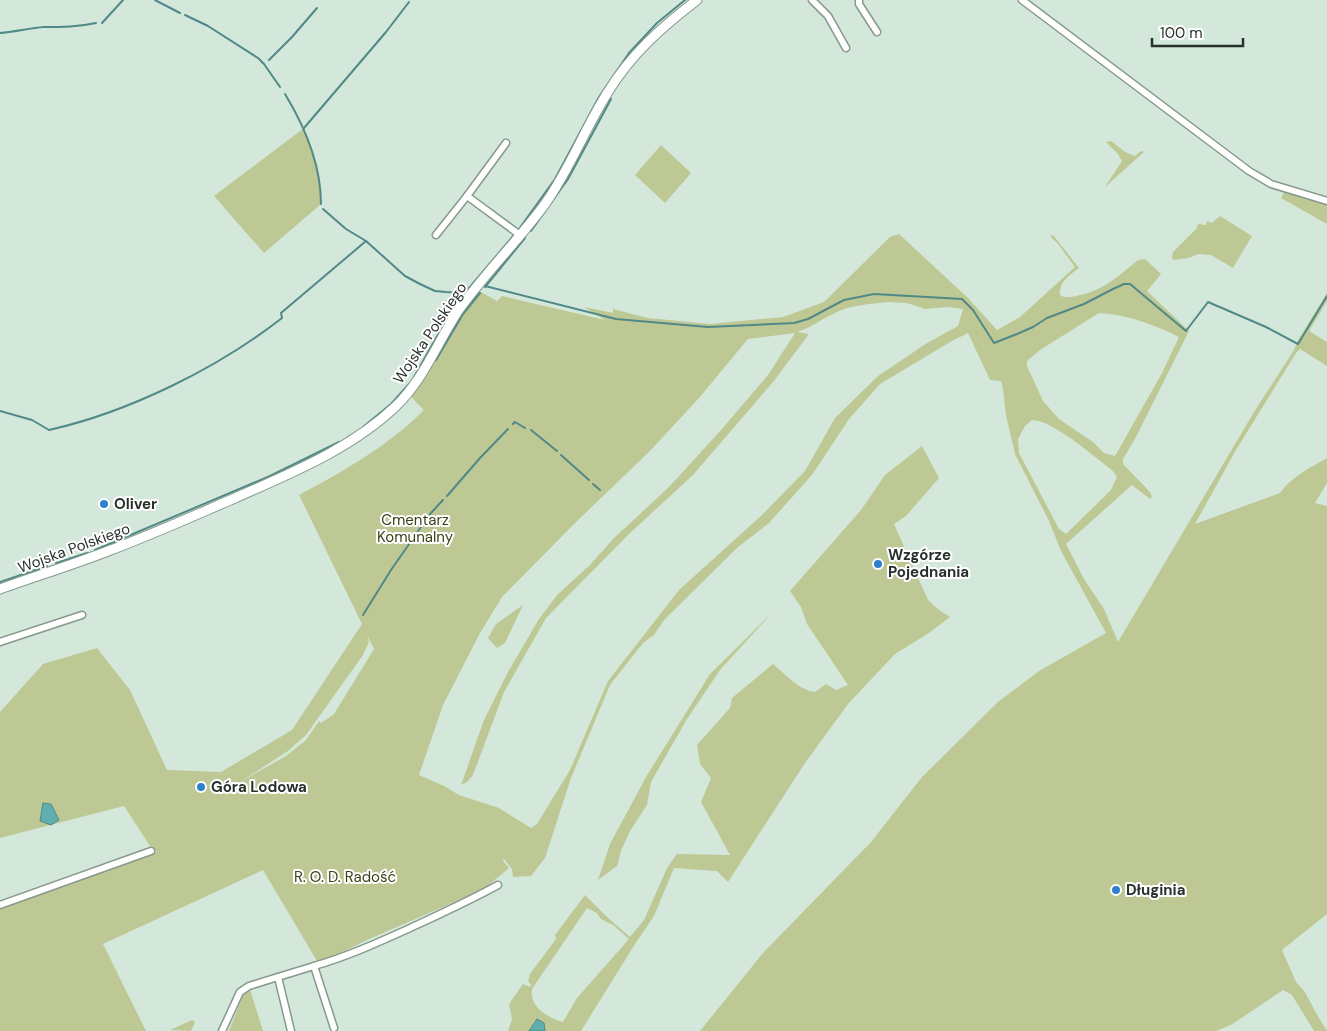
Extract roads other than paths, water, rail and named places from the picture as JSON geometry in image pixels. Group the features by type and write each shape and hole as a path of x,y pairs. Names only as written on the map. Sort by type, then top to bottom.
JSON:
{"street":[{"name":"Wojska Polskiego","path":"0,589 94,556 282,478 362,435 393,409 422,374 460,310 554,191 603,99 619,74 653,35 697,0"},
{"path":"812,0 828,16 846,48"},
{"path":"859,0 877,32"},
{"path":"1022,0 1249,171 1271,184 1327,201"},
{"path":"436,235 506,143"},
{"path":"467,196 520,235"},
{"path":"0,642 82,615"},
{"path":"0,905 151,851"},
{"path":"222,1031 240,992 249,986 332,961 371,946 498,885"},
{"path":"314,966 334,1028"},
{"path":"278,977 290,1031"}],"water":[{"path":"43,803 51,804 59,820 51,825 40,821"},
{"path":"537,1019 544,1023 545,1031 529,1031"}],"waterway":[{"path":"102,23 123,0"},
{"path":"155,0 180,13"},
{"path":"519,229 555,179 599,97 629,53 657,23 685,0"},
{"path":"304,128 386,32 409,2"},
{"path":"269,60 317,8"},
{"path":"185,15 208,26 258,58 280,87"},
{"path":"0,33 96,23"},
{"path":"285,94 305,133 315,161 321,204"},
{"path":"531,231 568,179 611,99"},
{"path":"323,209 346,229 366,241 405,276 435,291 461,293 470,287 514,235"},
{"path":"485,287 525,238"},
{"path":"0,411 32,420 49,430 110,412 172,386 230,354 282,318 281,313 366,241"},
{"path":"485,286 616,319 708,327 794,323 808,319 844,300 874,294 962,299 973,310 994,343 1033,327 1047,318 1084,304 1124,284 1130,284 1186,331 1208,302 1266,327 1298,344 1327,296"},
{"path":"414,377 447,320 470,288"},
{"path":"436,360 463,314 480,293"},
{"path":"363,427 391,404 410,383"},
{"path":"513,424 515,422 525,428"},
{"path":"447,496 508,429"},
{"path":"531,430 557,451"},
{"path":"348,437 353,434"},
{"path":"95,550 270,476 339,442"},
{"path":"561,455 589,480"},
{"path":"593,484 600,490"},
{"path":"363,615 391,570 430,514 443,500"},
{"path":"56,563 87,553"},
{"path":"0,582 47,566"}],"place":[{"name":"Oliver","path":"104,504"},
{"name":"Wzgórze Pojednania","path":"878,564"},
{"name":"Góra Lodowa","path":"201,787"},
{"name":"Długinia","path":"1116,890"}],"park label":[{"name":"Cmentarz Komunalny","path":"415,528"},
{"name":"R. O. D. Radość","path":"345,877"}]}
